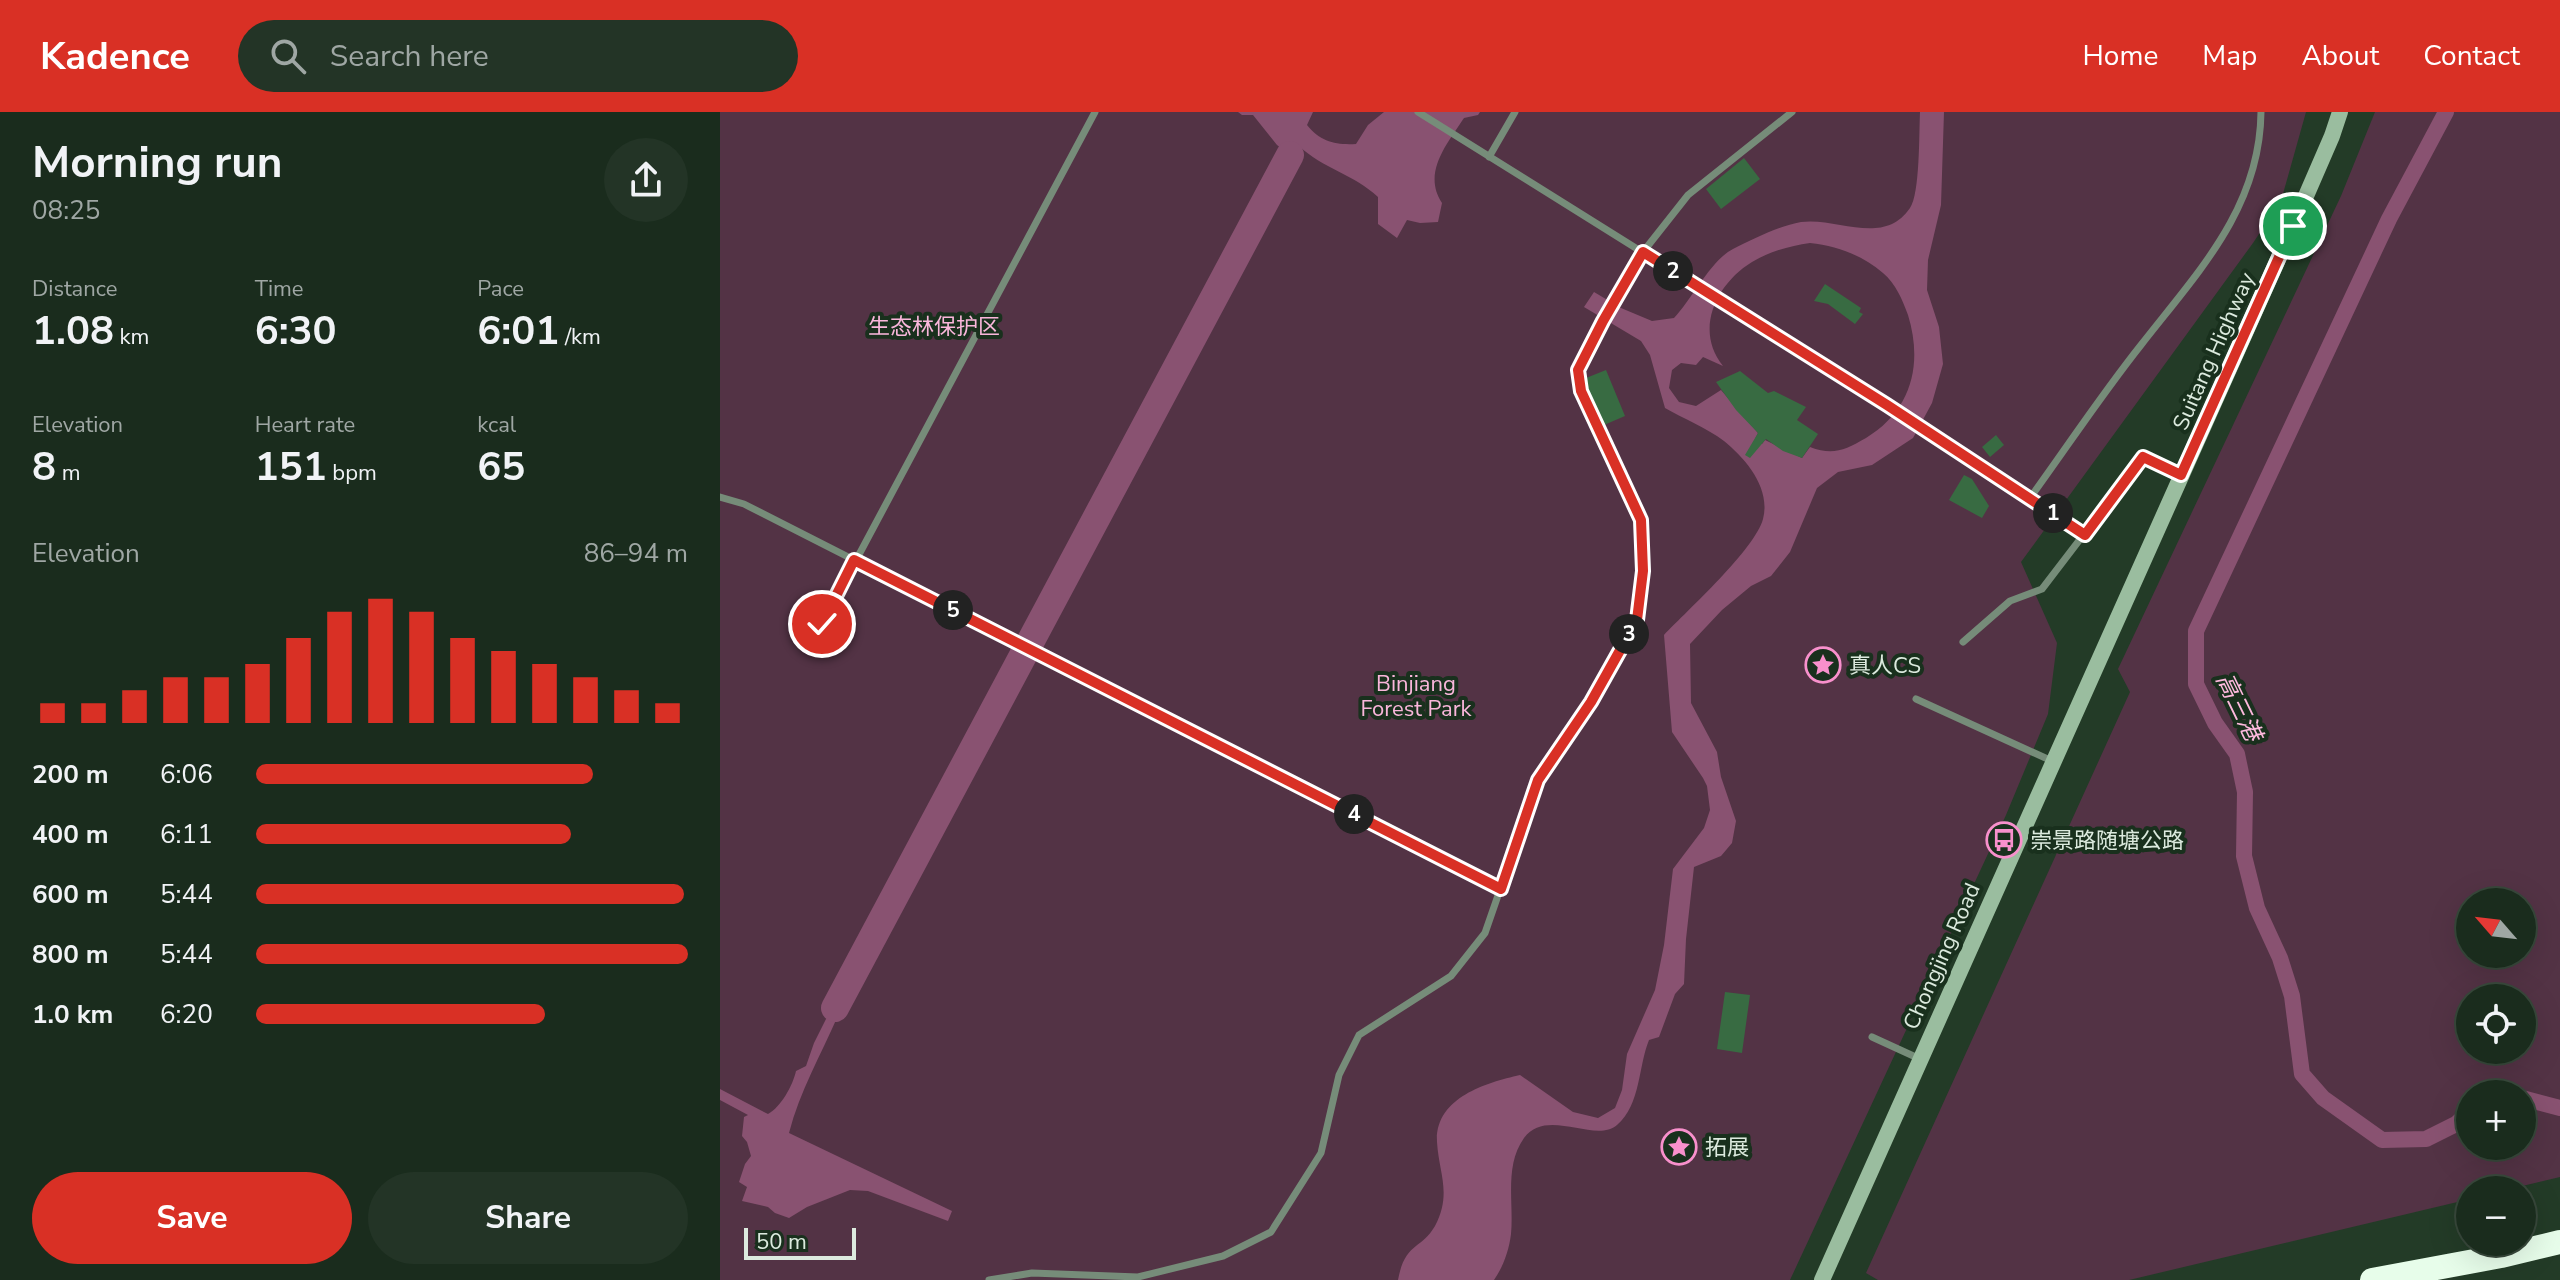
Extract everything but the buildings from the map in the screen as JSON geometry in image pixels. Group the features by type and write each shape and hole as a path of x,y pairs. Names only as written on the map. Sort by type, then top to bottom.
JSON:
{"highway":[{"path":"2372,1280 2430,1271 2560,1242"}],"street":[{"name":"Suitang Highway","path":"2181,475 2321,162 2340,112"},
{"name":"Chongjing Road","path":"1822,1280 2181,475"}],"lane":[{"path":"822,624 1095,112"},
{"path":"1418,112 1887,405 2085,535"},
{"path":"1489,157 1515,112"},
{"path":"989,1280 998,1276 1032,1273 1138,1277 1223,1256 1271,1232 1321,1153 1339,1075 1359,1035 1451,976 1485,933 1538,780 1591,702 1637,620 1643,571 1641,520 1581,391 1578,370 1643,252 1688,195 1792,112"},
{"path":"2030,498 2140,345 2197,277 2240,207 2256,165 2261,138 2261,112"},
{"path":"1963,642 2010,601 2042,589 2143,457 2181,475"},
{"path":"720,497 744,504 1501,889"},
{"path":"1916,699 2053,762"},
{"path":"1872,1037 1920,1059"}],"green space":[{"name":"Binjiang Forest Park","path":"720,112 2306,112 2281,201 2021,562 2057,643 2048,714 2006,815 1790,1280 720,1280"},
{"path":"2375,112 2560,112 2560,1177 2536,1183 2536,1176 2456,1176 2456,1202 2129,1280 1878,1280 1866,1273 2130,692 2118,669 2341,196"}],"shaded area":[{"path":"1238,112 1313,112 1307,125 1312,131 1335,143 1356,144 1368,125 1384,112 1480,112 1464,118 1439,159 1435,181 1442,203 1438,222 1407,220 1397,238 1378,224 1378,197 1369,189 1299,146 1290,155 1277,145 1253,115"},
{"path":"1920,112 1944,112 1941,205 1928,260 1927,290 1939,327 1943,364 1932,403 1913,438 1872,465 1838,472 1817,488 1790,552 1771,576 1751,586 1722,610 1690,644 1691,703 1717,752 1721,777 1736,821 1732,843 1721,856 1694,867 1684,984 1675,994 1659,1037 1649,1040 1631,1107 1617,1125 1608,1130 1545,1126 1534,1129 1524,1138 1512,1173 1509,1247 1494,1280 1398,1280 1405,1259 1430,1234 1440,1214 1444,1193 1437,1142 1444,1114 1453,1104 1478,1088 1520,1075 1573,1112 1598,1118 1615,1108 1622,1090 1627,1054 1655,990 1673,869 1704,828 1710,810 1707,786 1672,732 1664,635 1748,546 1763,519 1763,496 1755,475 1732,448 1710,432 1665,408 1650,355 1641,341 1584,307 1594,292 1652,321 1674,318 1725,254 1766,233 1801,222 1873,228 1899,220 1910,208 1916,190","holes":["1810,243 1858,256 1892,282 1908,315 1914,351 1913,368 1903,400 1882,427 1839,450 1810,447 1802,458 1765,440 1762,444 1755,439 1758,433 1721,390 1696,406 1679,402 1669,388 1672,370 1681,363 1696,365 1703,357 1723,366 1714,352 1710,323 1719,295 1739,271 1759,258 1780,250"]},
{"path":"832,1007 840,1011 805,1086 789,1133 952,1211 948,1221 868,1191 850,1190 807,1207 789,1218 768,1207 742,1201 747,1187 739,1182 751,1156 742,1136 744,1117 748,1115 720,1100 720,1089 768,1114 773,1111 786,1095 796,1071 806,1066"}],"waterway":[{"name":"高三港","path":"2446,112 2389,219 2196,631 2196,684 2215,723 2237,754 2245,792 2244,856 2257,908 2280,958 2292,996 2302,1074 2323,1098 2382,1140 2426,1139 2456,1124"},
{"path":"835,1008 1290,155"},
{"name":"高三港","path":"2536,1102 2560,1108"}],"place":[{"name":"真人CS","path":"1823,665"},
{"name":"崇景路随塘公路","path":"2004,840"},
{"name":"拓展","path":"1679,1147"}],"route":[{"path":"822,624 854,560 1501,889 1538,780 1591,702 1637,620 1643,571 1641,520 1581,391 1578,370 1643,252 1887,405 2085,535 2143,457 2181,475 2293,226"}],"park label":[{"name":"生态林保护区","path":"934,326"}]}
